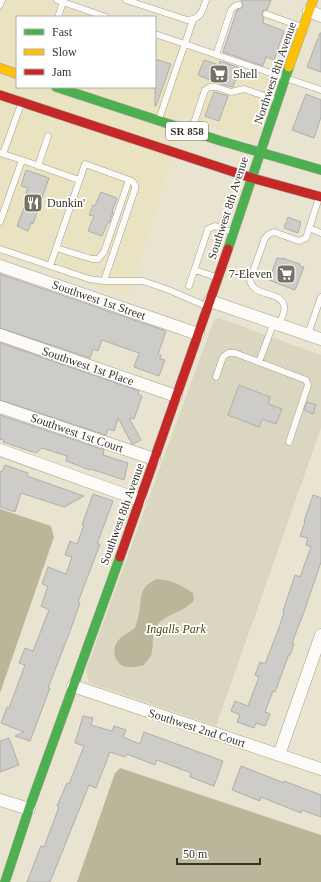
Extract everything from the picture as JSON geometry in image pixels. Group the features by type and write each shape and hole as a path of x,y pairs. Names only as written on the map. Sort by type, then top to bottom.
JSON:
{"street":[{"path":"311,6 321,16"},
{"name":"Northwest 8th Avenue","path":"260,153 277,100 311,6"},
{"path":"0,68 16,73"},
{"name":"SR 858","path":"60,88 87,94 115,106 191,132 321,170"},
{"name":"SR 858","path":"0,95 252,178 320,197"},
{"path":"22,103 29,95"},
{"path":"97,110 115,106"},
{"name":"Southwest 8th Avenue","path":"6,882 8,869 28,809 140,500 234,232 260,153"},
{"name":"Southwest 1st Street","path":"0,266 198,334"},
{"path":"209,304 277,323 321,338"},
{"name":"Southwest 1st Place","path":"0,336 176,396"},
{"name":"Southwest 1st Court","path":"0,407 154,459"},
{"path":"0,450 140,500"},
{"path":"279,755 321,635"},
{"name":"Southwest 2nd Court","path":"73,686 321,769"},
{"path":"0,800 28,809"}],"lane":[{"path":"0,5 2,0"},
{"path":"126,0 187,20 193,20"},
{"path":"159,121 181,60 193,20 201,14 206,0"},
{"path":"58,16 60,1 103,16"},
{"path":"216,55 231,10 235,6 239,5"},
{"path":"266,14 303,28"},
{"path":"156,34 321,90"},
{"path":"191,132 205,90 210,87 216,87 231,92 244,89 277,100"},
{"path":"22,103 2,154 79,180"},
{"path":"38,166 48,136"},
{"path":"0,222 22,160"},
{"path":"50,266 85,164 130,180 135,185 135,189 104,281"},
{"path":"56,248 92,259 98,258 104,252 130,180"},
{"path":"259,362 284,310 284,305 281,300 254,289 251,284 250,280 265,238 274,232 299,241 306,238 320,197"},
{"path":"189,286 208,229 215,226 234,232"},
{"path":"309,228 321,233"},
{"path":"0,249 74,275 104,281 143,281 209,304"},
{"path":"195,270 218,278"},
{"path":"308,334 321,297"},
{"path":"216,377 223,357 228,353 234,353 306,380 308,385 289,442"}],"shaded area":[{"path":"0,0 45,0 91,16 16,16 16,88 156,88 156,38 275,80 253,142 183,117 167,174 128,297 0,255"},
{"path":"0,509 51,526 54,537 0,693"},
{"path":"157,579 176,583 193,593 194,600 186,607 162,620 158,624 153,635 151,655 144,665 135,667 123,666 117,661 115,656 115,645 122,637 135,628 139,614 141,596 148,584"},
{"path":"120,768 321,835 321,882 77,882 115,773"}],"green space":[{"name":"Ingalls Park","path":"219,318 321,355 321,428 216,726 89,683 86,670 214,320"}],"building":[{"path":"241,0 271,0 267,10 263,10 263,23 284,31 274,60 266,57 263,66 223,52 237,10 243,7"},
{"path":"321,33 321,72 307,67"},
{"path":"156,59 171,64 155,106 156,88"},
{"name":"Shell","path":"204,60 219,65 220,61 240,68 233,87 217,83 198,75"},
{"name":"Shell","path":"214,92 228,96 219,121 205,116"},
{"path":"306,94 321,100 321,117 314,138 292,130"},
{"name":"Dunkin'","path":"26,170 49,178 33,224 31,223 28,231 17,226 29,194 26,193 28,188 21,186"},
{"path":"101,192 117,198 109,223 108,222 102,236 88,231 94,216 89,215"},
{"path":"288,217 301,222 298,233 284,228"},
{"name":"7-Eleven","path":"277,258 282,258 300,264 300,266 304,267 295,290 269,280"},
{"path":"0,274 166,331 158,354 161,355 160,359 165,360 159,376 134,367 139,353 102,340 98,351 93,349 90,358 0,328"},
{"path":"0,343 139,391 138,394 142,396 134,419 129,418 141,440 132,444 118,418 114,431 108,429 106,435 0,400"},
{"path":"239,385 270,397 268,404 282,409 276,424 262,419 259,427 228,415"},
{"path":"307,402 316,405 313,414 304,410"},
{"path":"0,415 104,450 103,455 128,463 124,480 66,461 67,456 42,448 36,453 3,442 4,440 0,439"},
{"path":"5,465 28,473 27,476 84,496 64,507 21,493 15,512 0,507 0,471 2,472"},
{"path":"93,494 113,501 97,544 100,544 78,602 80,603 30,741 15,736 24,732 1,723 7,707 9,708 25,665 19,663 25,648 33,651 49,610 41,606 48,586 42,584 48,567 66,574 72,557 65,555 70,541 77,544"},
{"path":"313,495 321,498 321,562 292,643 294,644 290,655 289,654 275,692 273,691 265,712 270,714 265,726 256,723 254,728 237,722 240,715 231,711 235,701 248,706 259,677 255,675 260,662 265,664 279,628 295,575 300,577 311,547 306,545 308,538 300,536"},
{"path":"83,716 93,718 91,725 112,731 114,726 126,730 123,737 140,744 144,732 223,761 214,786 190,777 191,773 157,760 155,765 127,754 125,757 110,752 96,788 89,785 50,882 27,882 41,846 44,847 59,807 57,806 67,783 69,784 84,746 75,743"},
{"path":"9,738 19,765 0,772 0,741"},
{"path":"241,766 284,783 284,781 321,795 321,817 302,810 301,813 261,797 260,801 232,790"}],"traffic: fast":[{"path":"228,249 289,67"},
{"path":"59,88 221,141 321,170"},
{"path":"5,882 29,809 120,557"}],"traffic: slow":[{"path":"289,67 313,0"},
{"path":"0,68 16,74"}],"traffic: jam":[{"path":"0,95 252,178 321,197"},
{"path":"120,557 228,249"}],"place":[{"name":"Shell","path":"219,74"},
{"name":"Dunkin'","path":"33,203"},
{"name":"7-Eleven","path":"286,274"}]}
